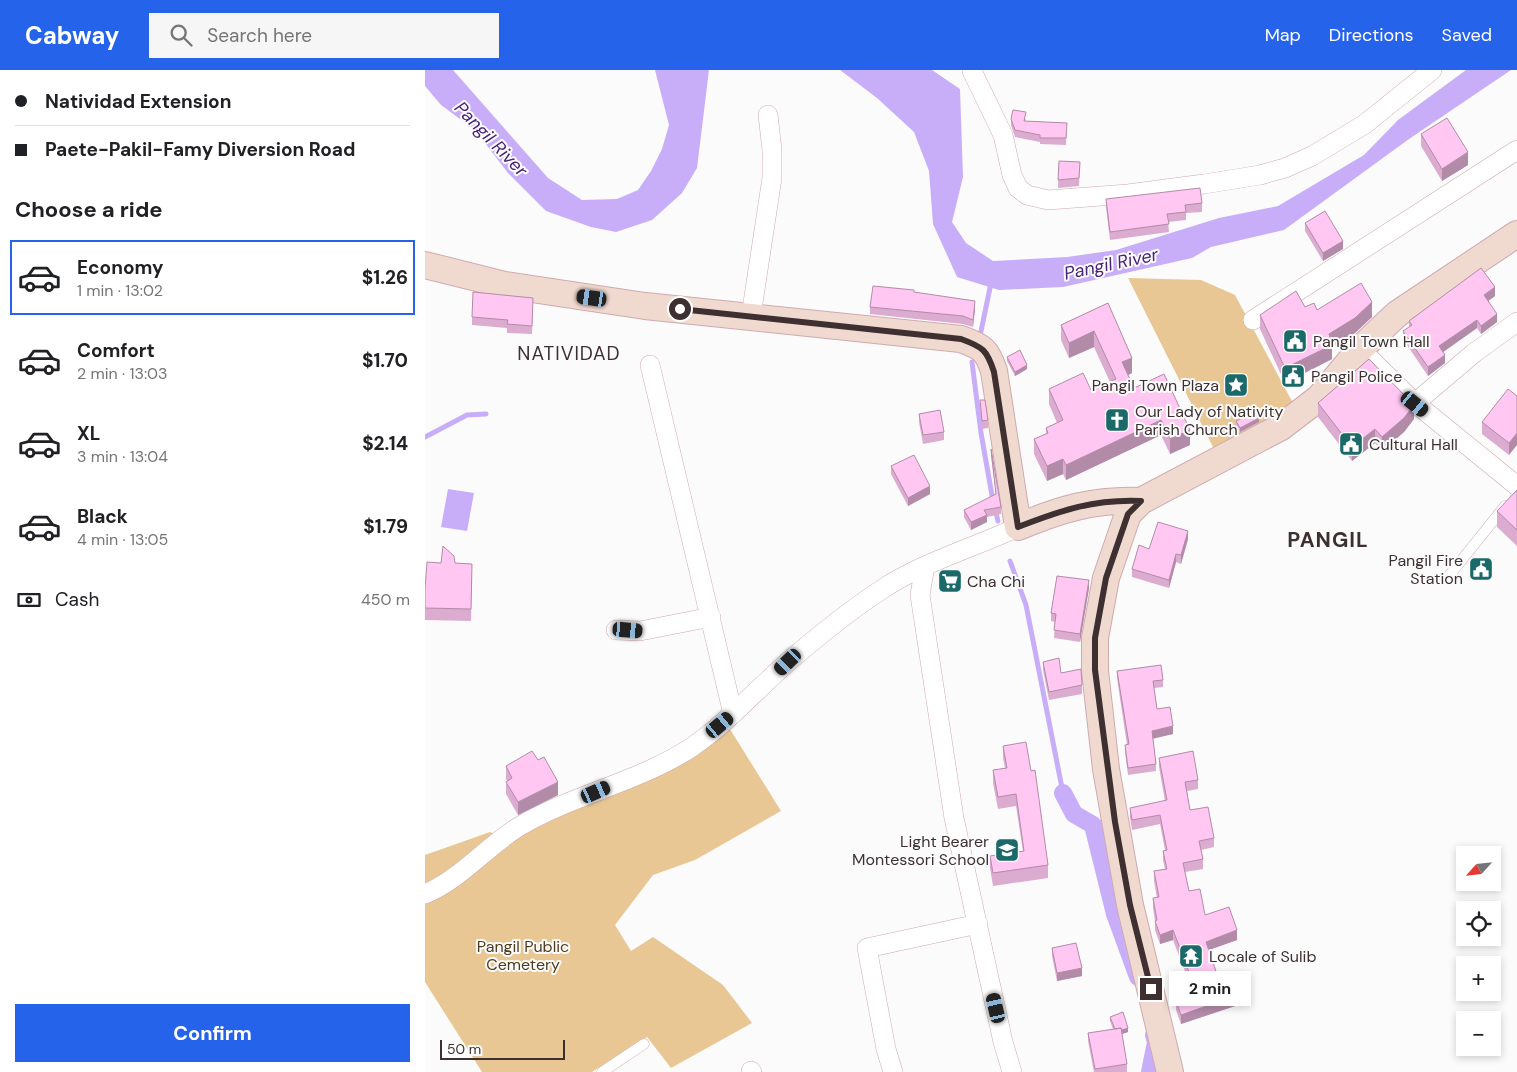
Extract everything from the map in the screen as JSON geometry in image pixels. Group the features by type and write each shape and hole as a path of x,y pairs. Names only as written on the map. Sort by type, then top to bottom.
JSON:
{"main road":[{"path":"1171,1072 1130,905 1106,769 1095,670 1095,638 1106,578 1128,514 1141,501 1281,427 1303,413 1319,398 1360,350 1397,314 1517,234"},
{"path":"425,265 505,285 645,306 961,339 979,346 988,354 994,372 1018,527 1067,508 1096,502 1141,501"}],"street":[{"path":"972,71 1003,135 1012,175 1017,188 1027,195 1048,200 1128,194 1204,184 1260,175 1285,168 1312,156 1365,124 1432,70"},
{"path":"751,316 771,192 772,150 768,115"},
{"path":"1253,320 1517,150"},
{"path":"1415,404 1474,353 1517,322"},
{"path":"1360,350 1415,404 1517,486"},
{"path":"650,364 733,714"},
{"path":"425,894 441,887 503,837 548,811 571,804 673,758 691,747 733,714 788,662 880,591 925,566 977,546 1018,527"},
{"path":"925,566 919,595 954,818 1003,1042 1012,1072"},
{"path":"617,630 640,632 711,617"},
{"path":"893,1072 867,948 978,924"}],"lane":[{"path":"1448,577 1517,492"},
{"path":"603,1072 644,1044"}],"green space":[{"path":"1128,278 1201,280 1235,295 1294,405 1215,451"},
{"name":"Pangil Public Cemetery","path":"728,726 781,811 695,860 653,875 615,925 631,951 653,937 723,985 752,1023 671,1068 647,1037 592,1072 482,1072 425,982 425,855 490,832 511,840"}],"water":[{"name":"Pangil River","path":"425,70 453,70 548,178 582,200 617,199 638,190 651,171 662,149 669,125 655,70 709,70 697,168 682,193 652,220 616,232 591,227 546,211 508,173 475,130 441,105 425,86"},
{"name":"Pangil River","path":"840,70 932,70 960,89 963,177 952,222 966,243 993,261 1067,257 1116,250 1219,218 1278,206 1364,155 1398,120 1466,70 1511,70 1409,139 1284,230 1211,247 1192,258 1063,287 999,290 957,277 933,224 929,171 914,132 877,98"},
{"path":"448,489 474,493 467,531 441,527"}],"building":[{"path":"1013,110 1026,112 1024,121 1067,123 1066,138 1040,138 1040,135 1015,130 1011,119"},
{"path":"1447,118 1468,152 1442,169 1421,134"},
{"path":"1059,161 1080,162 1079,178 1058,180"},
{"path":"1200,188 1202,203 1185,205 1186,212 1167,214 1169,224 1110,232 1106,199"},
{"path":"1325,211 1343,241 1323,253 1305,223"},
{"path":"1481,268 1495,287 1484,295 1497,314 1481,326 1477,320 1439,346 1445,355 1428,367 1403,331 1412,325 1409,321"},
{"path":"1361,283 1372,302 1355,318 1329,334 1332,345 1285,368 1260,315 1296,291 1305,307 1314,303 1317,310"},
{"path":"873,286 914,290 914,292 975,301 973,320 963,316 870,307"},
{"path":"473,292 533,298 532,326 507,324 508,320 472,317"},
{"path":"1108,303 1132,358 1122,362 1134,388 1164,374 1190,430 1170,439 1161,420 1066,465 1063,459 1047,466 1034,439 1048,433 1046,428 1063,420 1049,389 1083,373 1091,390 1116,379 1094,331 1069,343 1061,325"},
{"path":"1020,350 1027,365 1015,372 1007,357"},
{"path":"1369,359 1414,405 1404,418 1382,437 1375,429 1352,447 1318,403"},
{"path":"1508,389 1517,396 1517,433 1509,443 1482,422"},
{"path":"980,400 985,400 988,420 982,421"},
{"path":"940,410 944,432 923,435 919,414"},
{"path":"1256,411 1259,418 1240,428 1236,421"},
{"path":"991,449 1001,507 984,510 987,515 971,522 964,510 996,494"},
{"path":"914,455 930,486 908,498 891,466"},
{"path":"1517,490 1517,530 1497,511"},
{"path":"1158,522 1188,531 1181,555 1176,554 1169,580 1132,569 1139,545 1149,549"},
{"path":"443,546 454,556 455,563 472,564 471,609 425,608 427,562 441,563"},
{"path":"1057,576 1089,580 1080,634 1054,630 1056,614 1051,613"},
{"path":"1059,658 1061,673 1081,669 1082,685 1049,692 1043,662"},
{"path":"1161,665 1163,680 1153,681 1157,709 1170,707 1173,726 1152,731 1156,764 1128,768 1125,745 1129,744 1117,671"},
{"path":"1026,742 1031,771 1035,770 1048,865 993,873 990,856 1024,851 1016,794 998,797 993,770 1007,768 1003,746"},
{"path":"532,751 538,760 544,757 558,782 518,802 506,782 512,778 506,766"},
{"path":"1193,751 1198,780 1185,782 1190,810 1208,807 1214,838 1199,841 1203,859 1183,863 1189,891 1200,889 1205,915 1229,907 1237,930 1206,942 1221,986 1231,982 1235,996 1181,1015 1176,1001 1180,999 1173,978 1189,972 1173,930 1160,935 1155,921 1157,920 1153,898 1159,897 1154,871 1167,869 1163,851 1167,850 1160,815 1132,820 1130,808 1167,800 1159,758"},
{"path":"1076,943 1082,968 1057,973 1052,948"},
{"path":"1123,1012 1128,1028 1122,1030 1121,1028 1115,1029 1110,1017"},
{"path":"1121,1028 1127,1064 1095,1069 1088,1033"}],"waterway":[{"path":"980,336 991,283"},
{"path":"972,362 981,433 993,501"},
{"path":"425,437 467,415 486,414"},
{"path":"995,509 998,521"},
{"path":"1010,561 1026,605 1063,793"},
{"path":"1063,793 1074,814 1093,825 1115,914 1138,977"},
{"path":"1150,1072 1156,1042 1154,1035"}],"place":[{"name":"Pangil Town Hall","path":"1295,341"},
{"name":"Pangil Police","path":"1293,376"},
{"name":"Pangil Town Plaza","path":"1236,385"},
{"name":"Our Lady of Nativity Parish Church","path":"1117,420"},
{"name":"Cultural Hall","path":"1351,444"},
{"name":"Pangil Fire Station","path":"1481,569"},
{"name":"Cha Chi","path":"950,581"},
{"name":"Light Bearer Montessori School","path":"1007,850"},
{"name":"Locale of Sulib","path":"1191,956"}],"district":[{"name":"NATIVIDAD","path":"569,353"},
{"name":"PANGIL","path":"1328,540"}],"route":[{"path":"680,309 961,339 979,346 988,354 994,372 1018,527 1067,508 1114,500 1141,501 1128,514 1106,578 1095,638 1095,670 1106,769 1115,822 1130,905 1151,989"}]}
